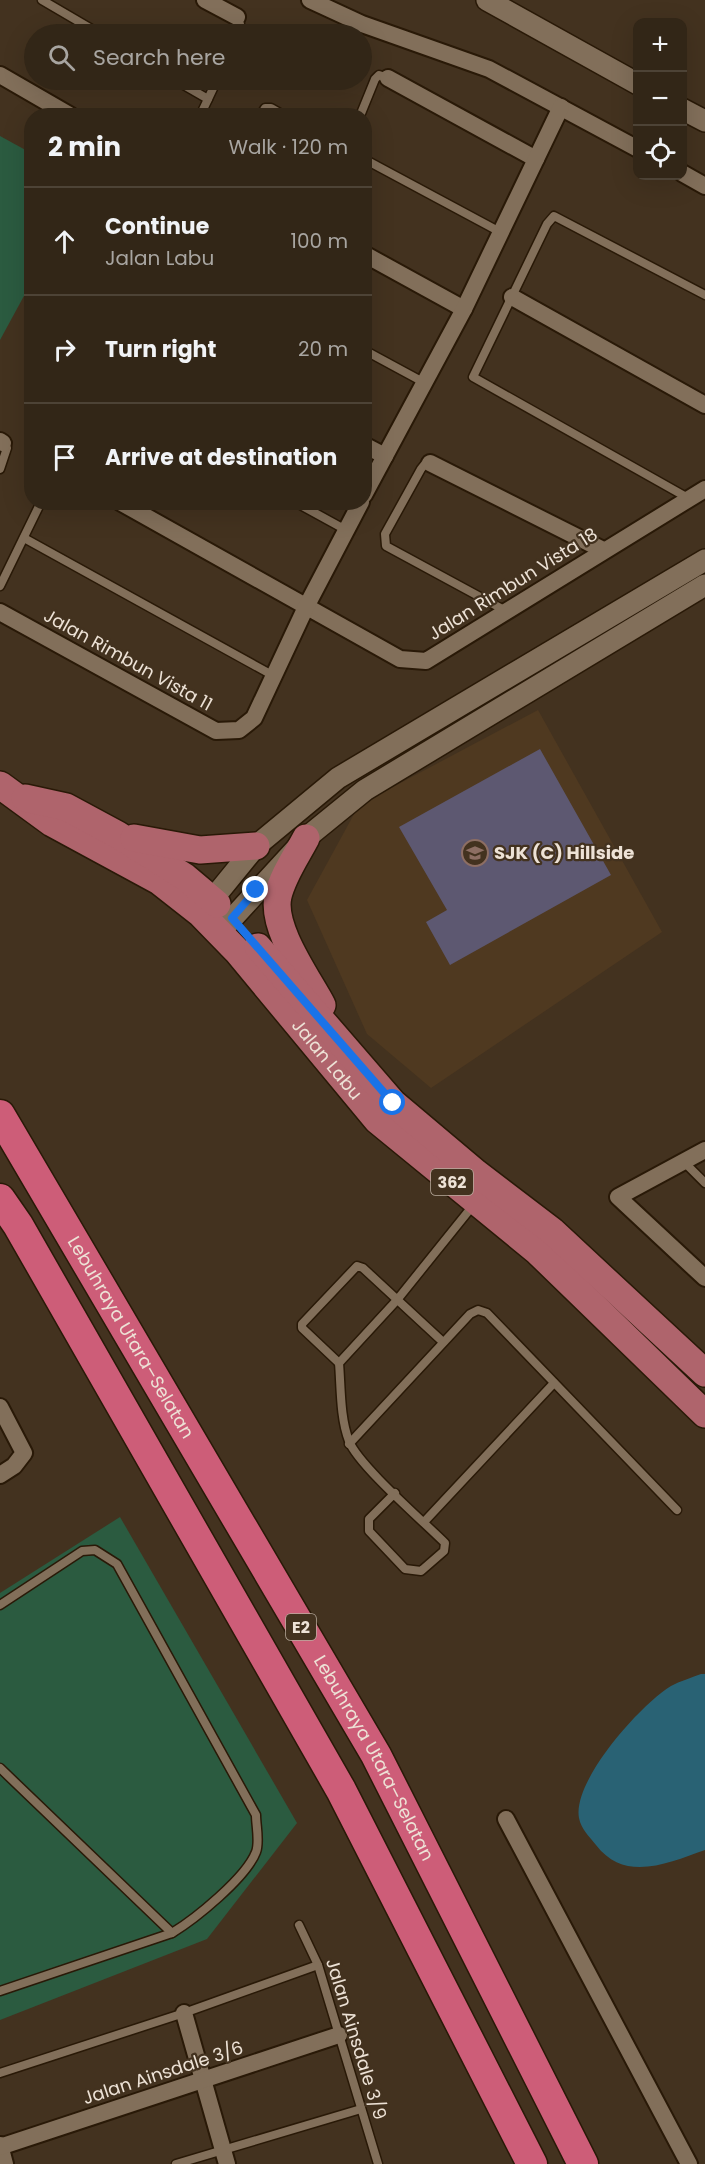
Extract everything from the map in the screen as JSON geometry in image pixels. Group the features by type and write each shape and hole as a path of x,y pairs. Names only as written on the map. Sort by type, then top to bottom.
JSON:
{"highway":[{"name":"Lebuhraya Utara–Selatan","path":"0,1115 376,1755 583,2164"},
{"path":"0,1199 18,1226 341,1790 532,2164"}],"main road":[{"name":"Jalan Labu","path":"9,791 66,807 118,835 185,877 377,1120 537,1251 705,1414"},
{"name":"Jalan Labu","path":"9,791 52,823 159,881 216,916 348,1051 393,1103 476,1173 552,1231 705,1373"},
{"path":"118,835 200,850 256,846"},
{"path":"306,838 283,881 277,913 284,935 348,1051"}],"street":[{"path":"205,0 235,24"},
{"path":"310,0 362,24"},
{"path":"487,0 633,81"},
{"path":"372,28 489,69 633,145"},
{"path":"0,75 24,89"},
{"path":"388,78 536,159"},
{"path":"26,90 57,108"},
{"path":"372,480 503,233 561,107"},
{"path":"687,112 705,121"},
{"path":"687,176 705,186"},
{"path":"372,258 464,309"},
{"path":"512,297 705,405"},
{"path":"372,449 385,456"},
{"path":"430,463 603,550"},
{"name":"Jalan Rimbun Vista 18","path":"306,607 400,658 418,662 426,661 705,489"},
{"path":"134,510 306,607"},
{"path":"274,676 306,607 357,510"},
{"path":"216,916 256,846 338,778 705,560"},
{"path":"216,916 306,838 366,790 512,704 705,585"},
{"name":"Jalan Rimbun Vista 11","path":"0,612 216,730 239,730 254,718 274,676"},
{"path":"498,684 512,704"},
{"path":"705,1150 618,1197 705,1278"},
{"path":"0,1407 24,1453 14,1466 0,1475"},
{"path":"506,1819 689,2164"},
{"path":"184,2013 225,2156"},
{"name":"Jalan Ainsdale 3/6","path":"0,2147 339,2035"},
{"path":"0,2147 5,2164"}],"lane":[{"path":"42,0 83,24"},
{"path":"372,86 379,75 388,78"},
{"path":"192,90 208,99"},
{"path":"204,108 212,90"},
{"path":"363,108 371,90"},
{"path":"372,163 503,233"},
{"path":"689,499 476,381 474,372 546,224 554,216 705,295"},
{"path":"372,354 424,383"},
{"path":"0,469 7,454 7,448 2,442"},
{"path":"430,463 425,464 421,469 390,525 384,540 386,546 506,611"},
{"path":"0,586 37,510"},
{"path":"310,510 346,530"},
{"path":"24,538 274,676"},
{"path":"682,1161 705,1182"},
{"path":"339,1362 397,1300 476,1202"},
{"path":"395,1493 369,1519 367,1524 369,1531 410,1571 421,1571 446,1548 445,1543 395,1493 354,1453 346,1434 339,1362 302,1328 303,1319 357,1266 363,1268 443,1342"},
{"path":"350,1444 443,1342 470,1314 478,1310 487,1313 677,1510"},
{"path":"424,1522 554,1383"},
{"path":"0,1605 82,1551 95,1550 108,1556 117,1564 256,1815 257,1850 249,1866 194,1920 172,1933 0,1991"},
{"path":"0,1768 172,1933"},
{"name":"Jalan Ainsdale 3/9","path":"299,1925 318,1965 378,2164"},
{"path":"0,2073 184,2013 318,1965"},
{"path":"176,2164 225,2156 361,2109"}],"shaded area":[{"name":"SJK (C) Hillside","path":"538,710 662,932 431,1088 367,1034 307,900 359,805"}],"green space":[{"path":"0,136 24,149 24,296 0,340"},
{"path":"120,1517 297,1823 207,1939 0,2020 0,1593"}],"water":[{"path":"705,1674 705,1850 648,1867 620,1864 607,1857 582,1826 579,1818 580,1802 586,1784 611,1745 643,1709 671,1686"}],"building":[{"path":"540,749 611,875 450,965 426,922 447,910 399,827"}],"place":[{"name":"SJK (C) Hillside","path":"475,853"}],"route":[{"path":"256,890 232,918 393,1103"}]}
